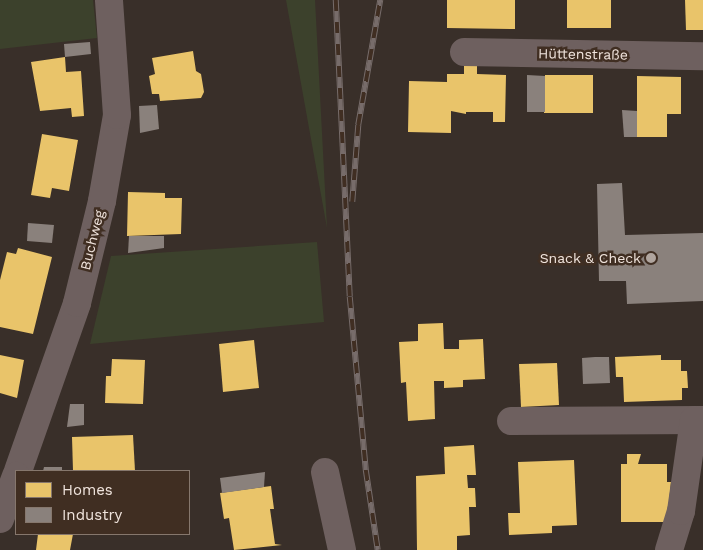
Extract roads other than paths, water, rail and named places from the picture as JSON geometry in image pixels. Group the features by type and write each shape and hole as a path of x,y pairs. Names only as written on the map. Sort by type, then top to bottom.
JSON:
{"street":[{"name":"Buchweg","path":"18,470 77,304 102,201 117,114 109,0"},
{"name":"Hüttenstraße","path":"464,52 703,56"},
{"path":"511,421 699,420 681,511 669,550"},
{"path":"325,472 342,550"},
{"path":"0,519 15,479"}],"railway":[{"path":"336,0 350,297 366,470 378,550"},
{"path":"352,202 358,125 380,0"}],"place":[{"name":"Snack & Check","path":"651,258"}]}
